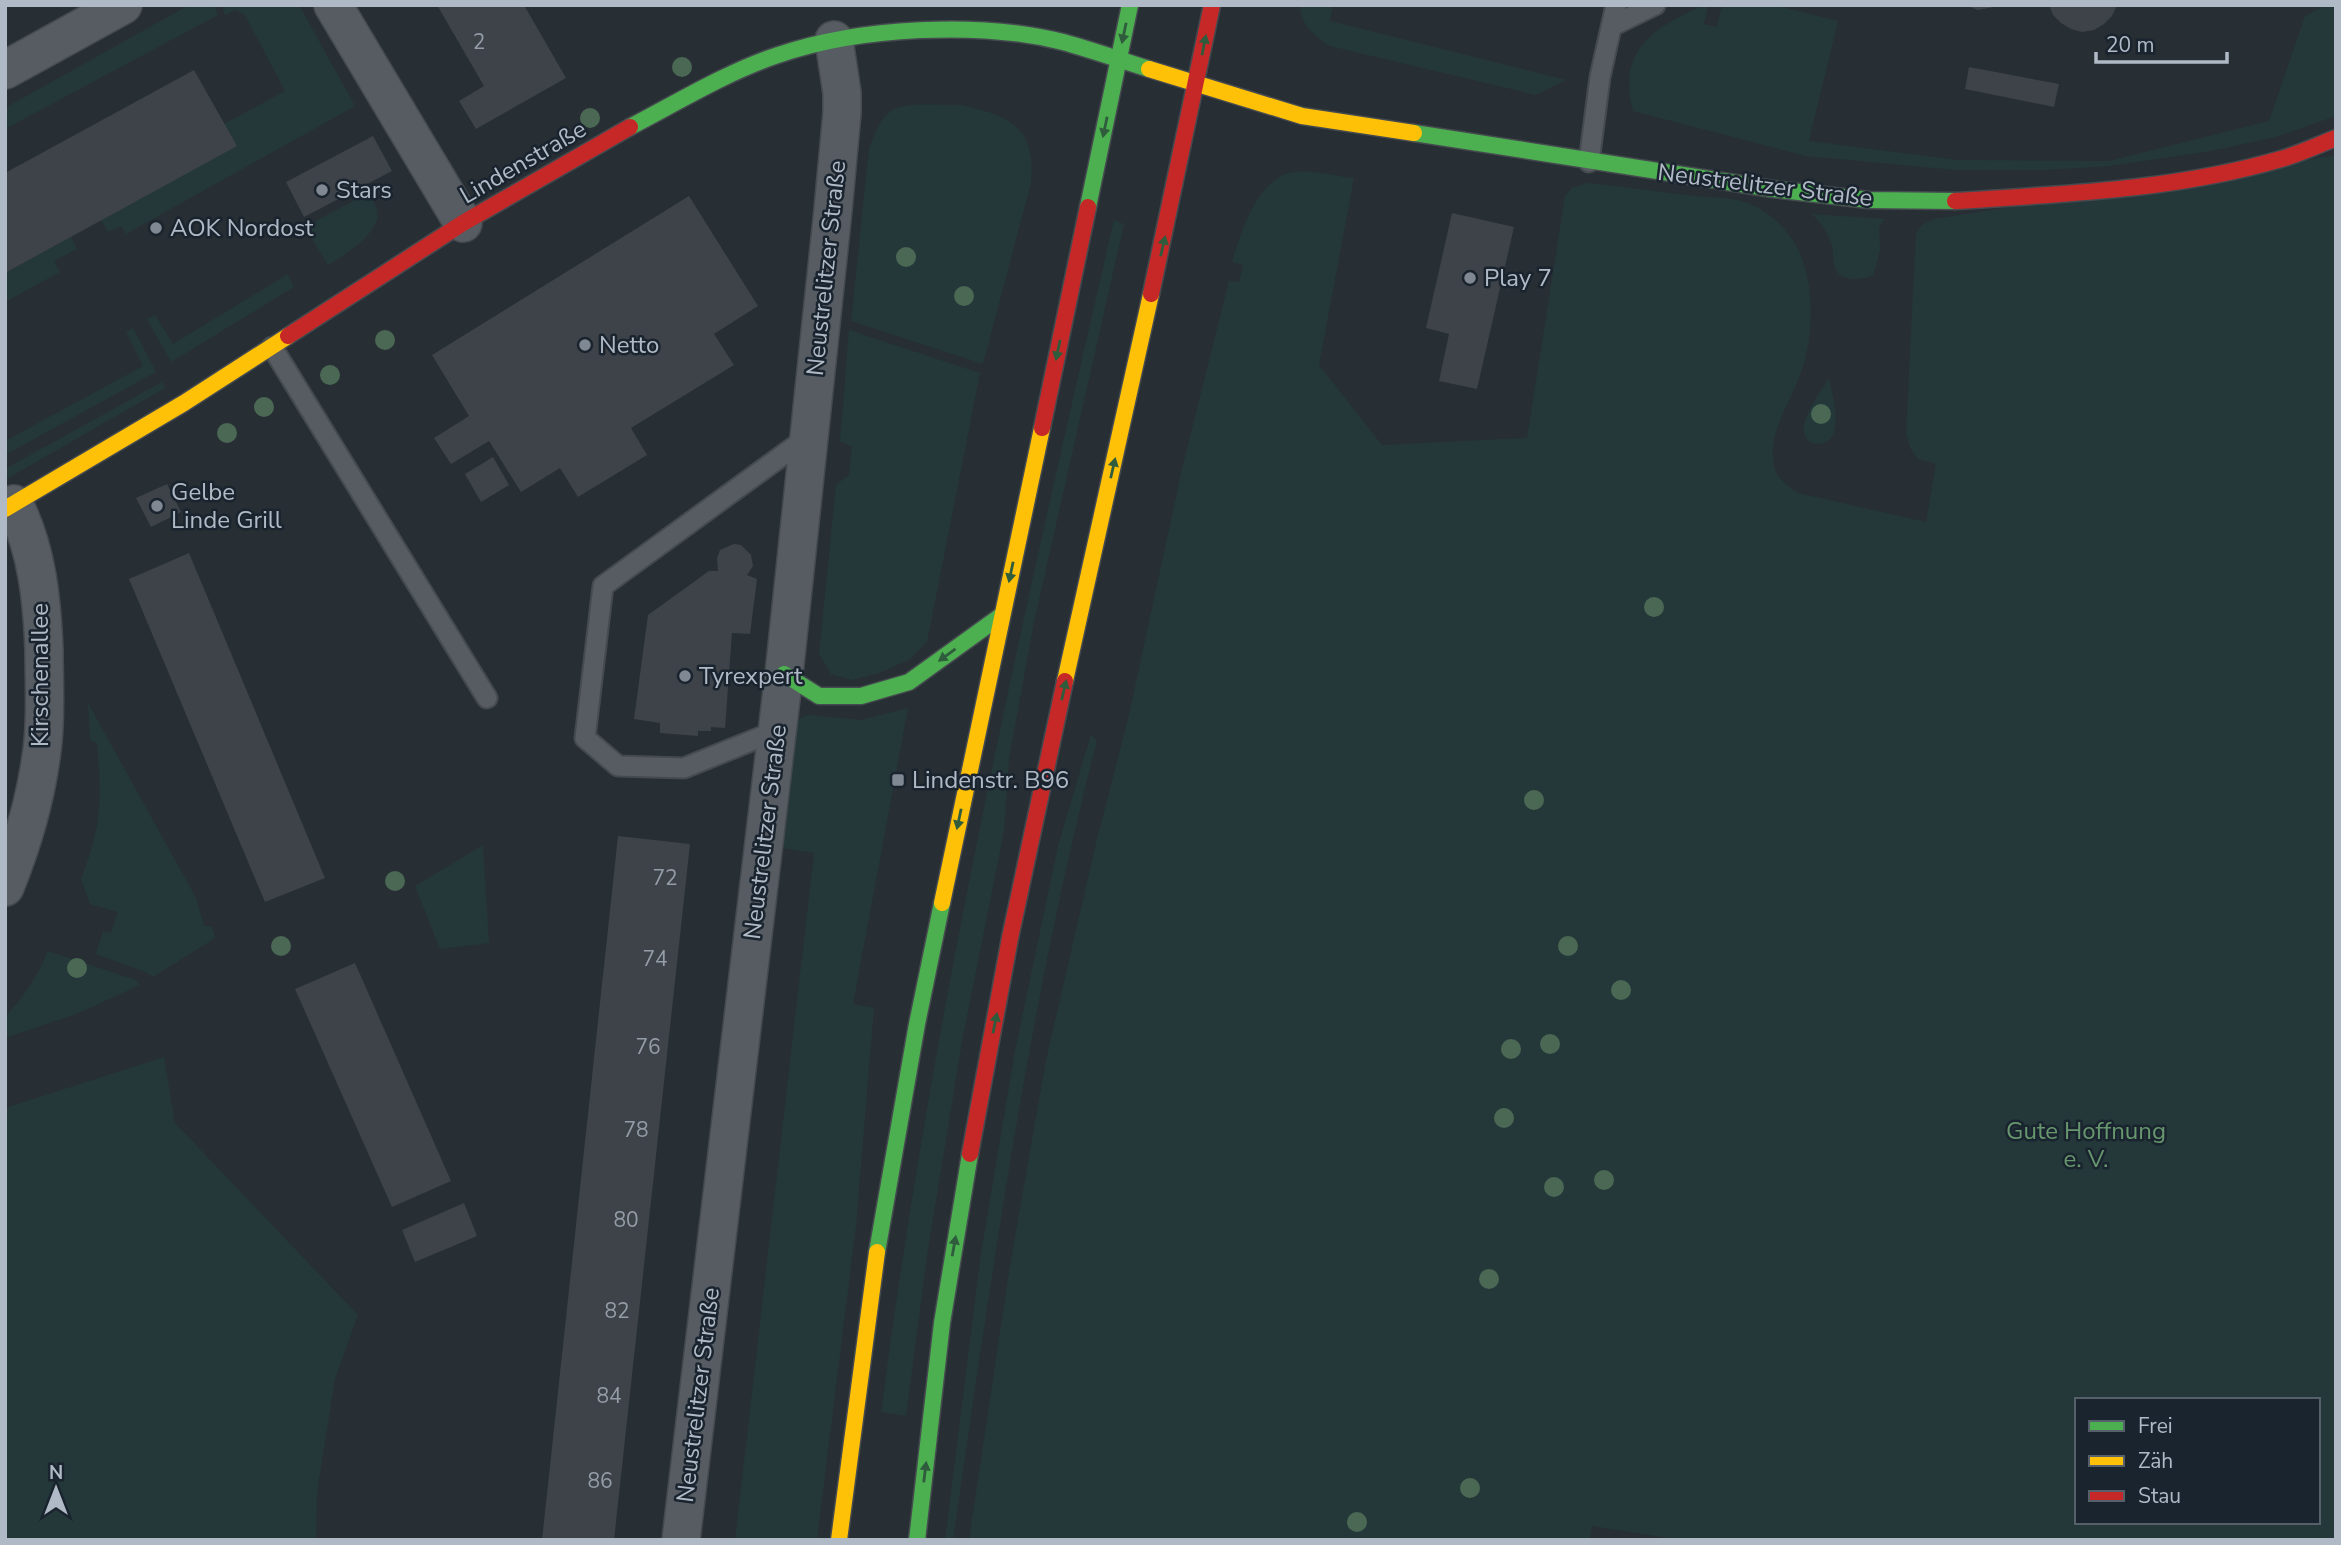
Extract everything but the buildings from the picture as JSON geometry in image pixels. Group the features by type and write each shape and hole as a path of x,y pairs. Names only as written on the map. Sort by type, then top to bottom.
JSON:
{"main road":[{"path":"839,1540 879,1241 917,1024 1130,5"},
{"path":"918,1540 953,1254 990,1046 1049,756 1166,230 1212,5"},
{"name":"Lindenstraße","path":"9,507 184,403 463,223 631,126 778,55 834,40 885,33 995,32 1061,43 1118,60"},
{"name":"Neustrelitzer Straße","path":"1118,60 1302,116 1589,162 1869,200 1937,202 2110,191 2210,176 2281,159 2336,138"},
{"path":"784,674 819,696 861,696 909,682 1002,615"}],"street":[{"path":"5,70 123,5"},
{"path":"333,5 463,223"},
{"name":"Neustrelitzer Straße","path":"681,1540 784,674 842,113 842,93 834,40"},
{"name":"Kirschenallee","path":"5,887 20,850 36,786 43,742 45,694 40,592 32,548 24,524 9,507"}],"lane":[{"path":"1589,162 1600,77 1616,5"},
{"path":"1612,26 1655,5"},
{"path":"272,347 487,698"},
{"path":"776,732 684,768 618,766 585,738 603,586 809,436"}],"green space":[{"path":"189,5 214,5 218,15 5,129 5,108"},
{"path":"222,5 299,5 355,106 126,234 121,226 108,232 101,220 224,124 285,91 245,15 235,10 225,15"},
{"path":"1300,5 1333,5 1330,21 1566,80 1536,95 1330,46 1309,29"},
{"path":"1708,5 1704,24 1717,27 1722,5 1773,5 1838,21 1809,141 1958,160 2109,161 2269,121 2305,16 2326,5 2336,5 2336,116 2276,137 2211,151 2110,166 2044,170 1956,170 1806,156 1633,111 1629,90 1630,72 1643,44 1669,23"},
{"path":"915,105 961,105 994,114 1017,127 1029,149 1031,164 1031,183 983,364 851,321 869,148 877,128 887,114 897,108"},
{"name":"Gute Hoffnung e. V.","path":"2336,155 2336,1540 1681,1540 1592,1526 1590,1540 969,1540 1010,1265 1046,1060 1096,843 1128,719 1182,469 1229,281 1239,282 1243,265 1232,262 1245,224 1259,197 1278,178 1289,173 1313,172 1354,178 1319,365 1382,445 1527,438 1565,196 1572,188 1588,183 1729,199 1750,204 1780,225 1797,247 1808,279 1810,297 1807,352 1773,445 1774,466 1778,475 1798,493 1926,522 1936,464 1918,459 1910,448 1906,433 1916,234 1922,225 1934,219"},
{"path":"361,197 369,197 376,207 374,227 357,245 328,265 307,231 308,225"},
{"path":"1812,214 1885,219 1879,227 1880,250 1873,276 1853,279 1839,274 1829,238"},
{"path":"1114,220 1124,224 1034,622 1009,759 1004,831 963,1036 928,1249 906,1416 881,1412 927,1112 983,813"},
{"path":"71,237 77,249 54,261 60,272 5,302 5,273"},
{"path":"288,274 294,287 171,362 147,319 155,315 173,344"},
{"path":"133,328 156,372 5,455 5,441 143,366 126,332"},
{"path":"849,330 980,373 927,642 909,660 879,673 852,680 831,674 819,654 836,485 849,475 852,447 840,441"},
{"path":"1829,378 1835,412 1834,432 1828,441 1819,444 1809,441 1804,426 1809,411"},
{"path":"162,382 165,388 5,480 5,469"},
{"path":"88,703 196,898 204,926 212,927 215,938 153,977 96,954 103,931 111,933 118,912 90,904 81,879 97,828 100,797 97,743 90,740"},
{"path":"908,708 853,1004 874,1008 856,1226 817,1540 735,1540 814,853 781,848 798,719 808,715 861,720"},
{"path":"1091,734 1097,741 1051,939 1014,1138 953,1540 945,1540 980,1260 1015,1051 1058,846"},
{"path":"483,845 489,943 440,949 415,886"},
{"path":"48,951 136,980 140,985 79,1013 5,1038 5,1017 29,986"},
{"path":"164,1057 175,1123 358,1315 335,1379 317,1492 316,1540 5,1540 5,1108"}],"traffic: fast":[{"path":"1088,207 1130,5"},
{"path":"630,127 759,62 810,46 882,33 958,30 1030,35 1063,42 1149,69"},
{"path":"1414,133 1773,189 1869,200 1955,201"},
{"path":"784,674 819,696 861,696 909,682 1002,615"},
{"path":"877,1252 917,1024 942,903"},
{"path":"917,1540 942,1323 970,1154"}],"traffic: slow":[{"path":"1149,69 1302,116 1414,133"},
{"path":"1065,681 1151,294"},
{"path":"5,509 184,403 288,336"},
{"path":"942,903 1042,428"},
{"path":"839,1540 877,1252"}],"traffic: jam":[{"path":"1151,294 1212,5"},
{"path":"288,336 463,223 630,127"},
{"path":"1955,201 2119,189 2201,178 2281,159 2336,138"},
{"path":"1042,428 1088,207"},
{"path":"970,1154 1010,938 1065,681"}],"place":[{"name":"Stars","path":"322,190"},
{"name":"AOK Nordost","path":"156,228"},
{"name":"Play 7","path":"1470,278"},
{"name":"Netto","path":"585,345"},
{"name":"Gelbe Linde Grill","path":"157,506"},
{"name":"Tyrexpert","path":"685,676"},
{"name":"Lindenstr. B96","path":"898,780"}]}
